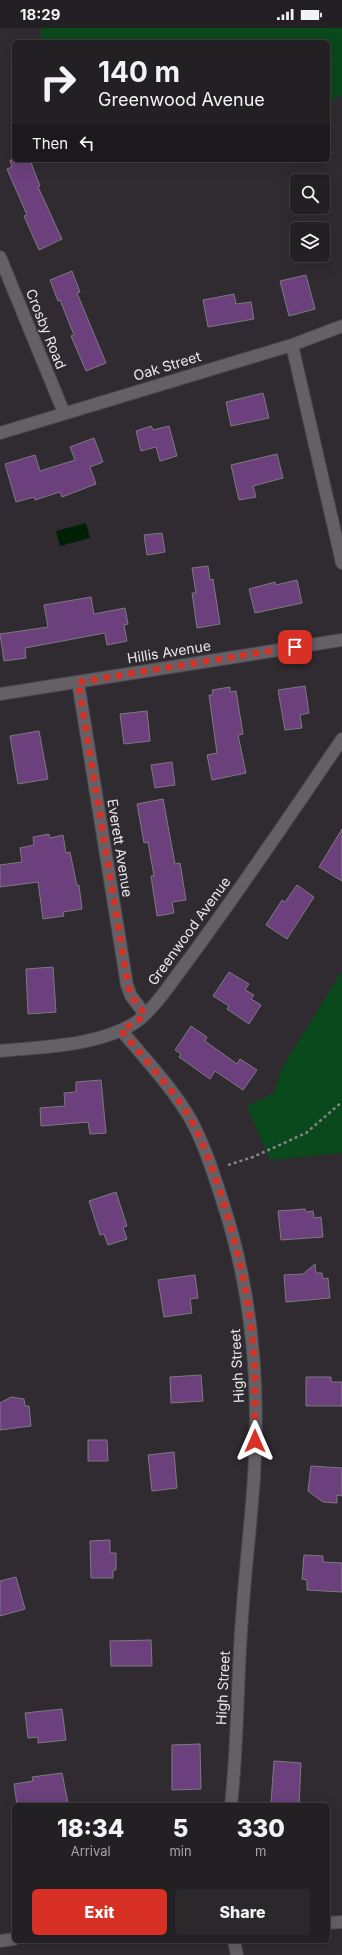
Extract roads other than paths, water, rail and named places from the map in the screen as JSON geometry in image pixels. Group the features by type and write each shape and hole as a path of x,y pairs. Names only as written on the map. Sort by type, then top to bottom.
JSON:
{"street":[{"name":"Crosby Road","path":"0,257 64,413"},
{"name":"Oak Street","path":"0,433 292,345 342,326"},
{"path":"292,345 342,564"},
{"name":"Hillis Avenue","path":"0,694 342,640"},
{"name":"Everett Avenue","path":"78,682 128,985 131,996 145,1014"},
{"name":"Greenwood Avenue","path":"0,1051 62,1044 98,1037 121,1030 135,1023 145,1014 203,940 342,739"},
{"name":"High Street","path":"121,1030 171,1091 190,1119 204,1146 234,1236 243,1276 254,1357 254,1474 242,1619 231,1803"},
{"path":"330,1923 342,1922"},
{"path":"0,1941 12,1939"},
{"path":"234,1943 237,1955"}]}
